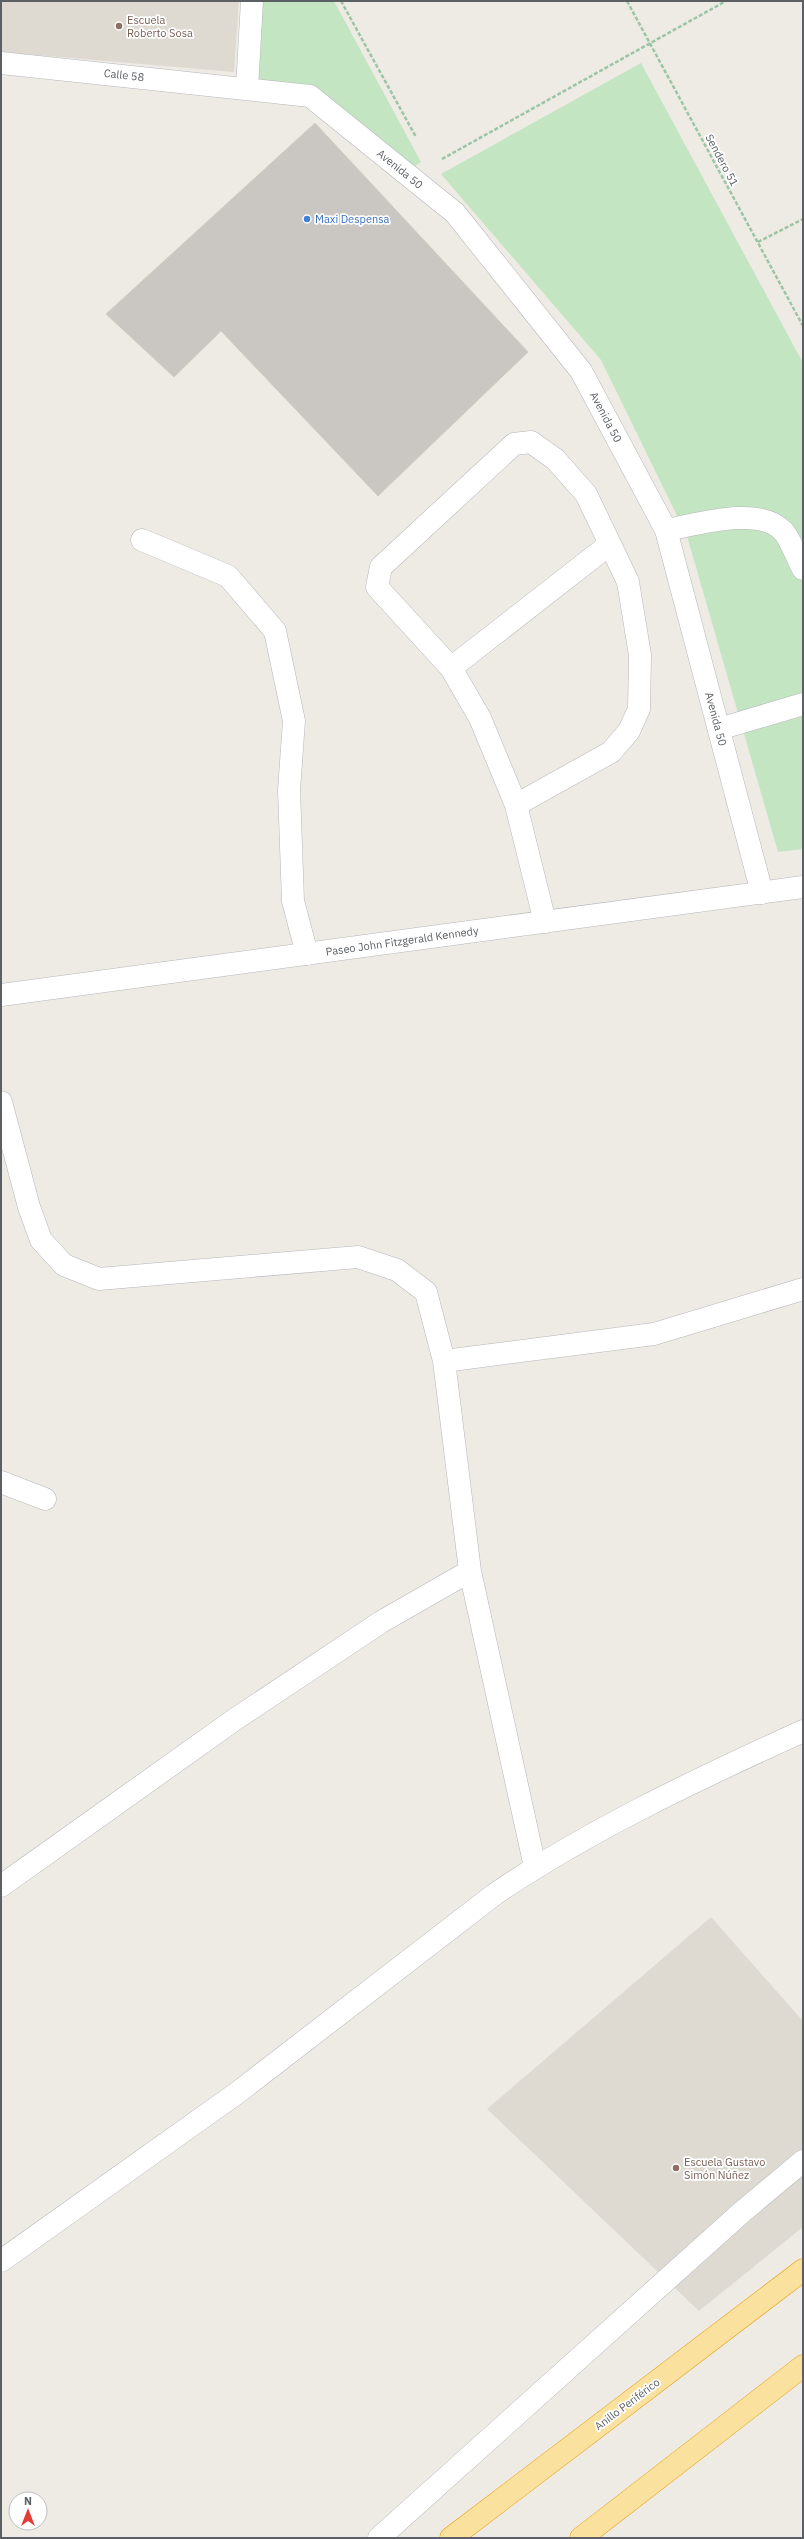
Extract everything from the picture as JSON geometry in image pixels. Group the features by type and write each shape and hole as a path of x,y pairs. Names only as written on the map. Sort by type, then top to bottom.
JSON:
{"highway":[{"name":"Anillo Periférico","path":"450,2538 803,2270"},
{"path":"581,2538 803,2366"}],"street":[{"path":"247,88 252,1"},
{"name":"Calle 58","path":"1,63 247,88"},
{"name":"Avenida 50","path":"247,88 310,96 454,213 581,370 666,530 762,893"},
{"path":"516,805 611,752 629,731 639,709 640,655 628,582 586,494 555,459 531,442 514,444 381,567 377,587 451,668 480,718 516,805 545,922"},
{"path":"666,530 728,519 755,518 782,530 803,569"},
{"path":"142,540 228,576 275,631 294,721 289,790 292,901 307,954"},
{"path":"451,668 610,544"},
{"path":"719,729 803,704"},
{"name":"Paseo John Fitzgerald Kennedy","path":"1,995 803,887"},
{"path":"1,1102 30,1207 41,1240 64,1265 99,1279 358,1258 397,1270 426,1292 444,1361 470,1571 535,1867"},
{"path":"444,1361 654,1334 803,1288"},
{"path":"1,1482 45,1499"},
{"path":"1,1886 234,1720 381,1622 470,1571"},
{"path":"1,2261 237,2093 495,1894 535,1867 691,1782 803,1731"},
{"path":"379,2538 742,2212 803,2161"}],"path":[{"path":"341,1 431,165"},
{"name":"Sendero 51","path":"627,1 803,326"},
{"path":"410,177 726,1"},
{"path":"758,242 803,219"}],"shaded area":[{"name":"Escuela Roberto Sosa","path":"1,1 239,1 234,72 1,52"},
{"name":"Escuela Gustavo Simón Núñez","path":"711,1917 803,2021 803,2227 699,2311 487,2109"}],"green space":[{"path":"260,1 334,1 421,162 411,169 314,87 256,79"},
{"path":"641,63 803,363 803,849 778,852 687,536 601,360 441,174"}],"building":[{"name":"Maxi Despensa","path":"315,123 528,352 378,496 221,331 174,377 106,314"}],"place":[{"name":"Escuela Roberto Sosa","path":"119,26"},
{"name":"Maxi Despensa","path":"307,219"},
{"name":"Escuela Gustavo Simón Núñez","path":"676,2168"}]}
